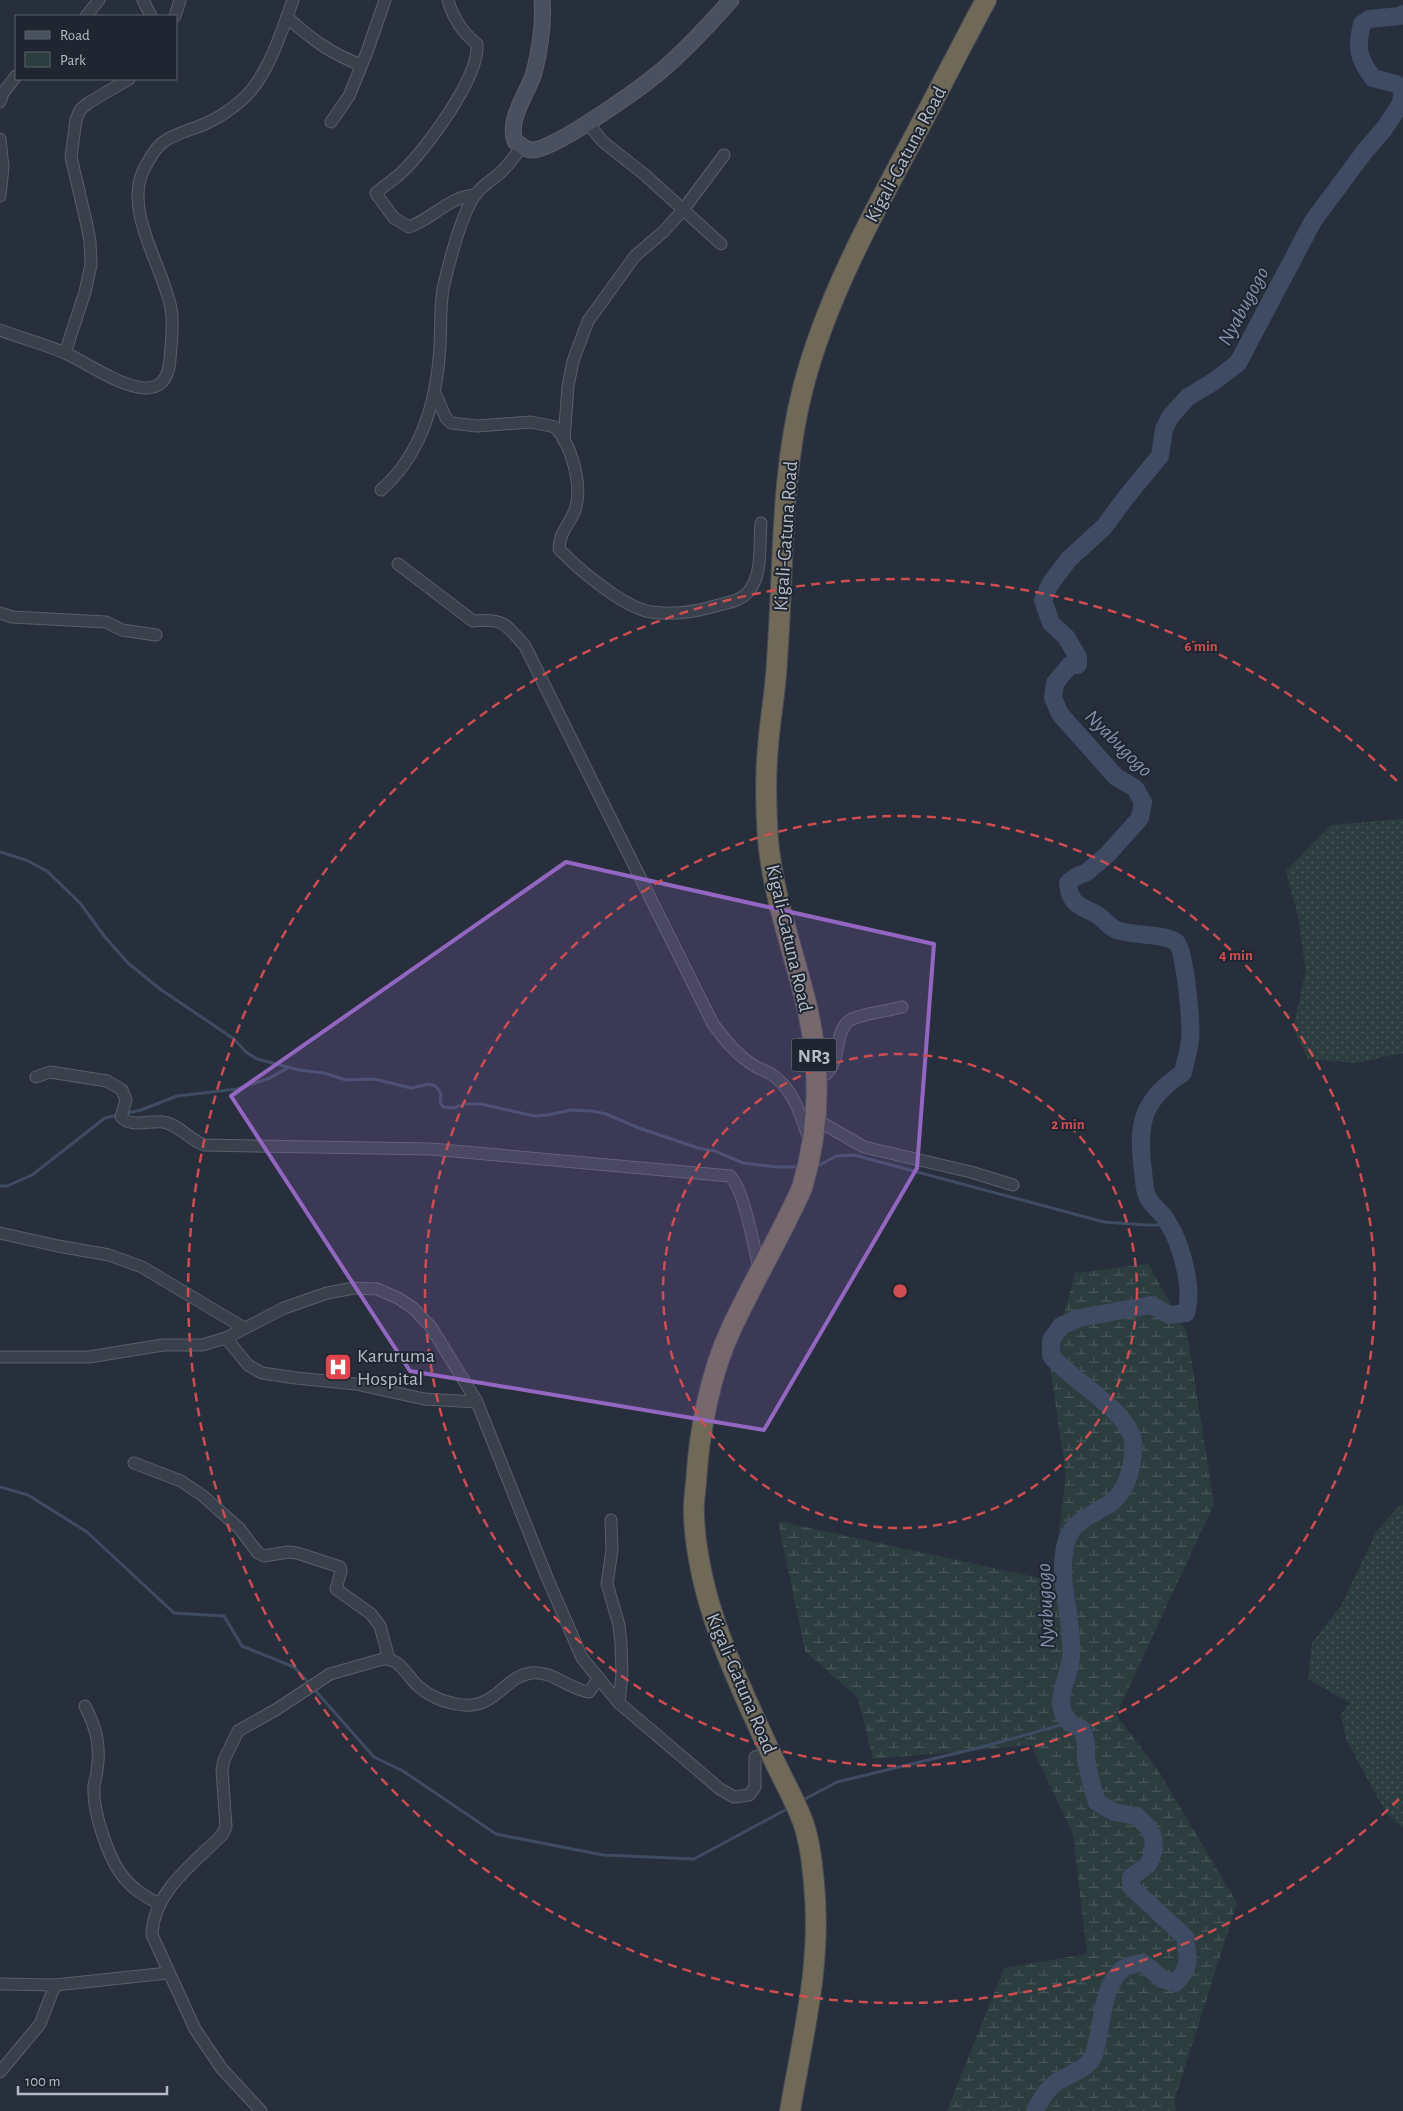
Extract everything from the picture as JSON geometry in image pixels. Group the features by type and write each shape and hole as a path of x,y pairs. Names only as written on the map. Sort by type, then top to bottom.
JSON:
{"highway":[{"name":"Kigali-Gatuna Road","path":"790,2111 811,2003 816,1955 816,1908 812,1856 803,1822 730,1662 713,1617 698,1554 694,1515 697,1464 704,1417 721,1352 802,1188 812,1148 816,1119 817,1080 807,1006 783,917 768,842 766,800 768,747 778,660 784,530 791,449 808,372 835,297 891,180 986,0"}],"main road":[{"path":"542,0 542,25 536,65 512,127 515,142 522,147 533,150 549,146 588,123 660,72 699,36 732,0"}],"street":[{"path":"87,15 99,0"},
{"path":"143,0 150,15"},
{"path":"175,15 180,0"},
{"path":"0,330 65,353 123,383 148,387 160,385 164,381 170,362 172,310 146,236 138,190 140,177 148,160 161,144 180,133 220,116 246,96 268,64 293,0"},
{"path":"331,122 349,96 385,0"},
{"path":"448,0 453,17 477,44 478,50 473,66 462,92 430,137 400,173 376,193 394,218 409,227 418,224 460,196 474,195"},
{"path":"287,17 317,43 361,65"},
{"path":"0,102 15,77"},
{"path":"65,353 90,277 91,265 90,241 71,157 76,120 80,110 88,103 127,80"},
{"path":"588,123 602,141 645,175 721,244"},
{"path":"0,139 3,167 0,196"},
{"path":"381,490 391,481 415,447 428,420 435,393 444,289 461,226 474,195 484,184 501,172 522,147"},
{"path":"564,440 567,395 573,361 588,321 635,256 663,232 683,210 724,155"},
{"path":"435,393 446,418 451,423 477,426 539,422 554,427 564,440 577,471 575,510 559,539 560,549 611,593 649,612 667,613 706,608 734,602 749,591 757,577 761,523"},
{"path":"398,564 473,621 493,619 502,622 526,646 713,1024 730,1047 754,1065 774,1076 794,1099 812,1148"},
{"path":"0,613 12,617 106,622 122,630 156,635"},
{"path":"817,1080 824,1077 832,1068 845,1025 853,1019 902,1007"},
{"path":"36,1077 50,1072 107,1081 122,1090 126,1100 121,1117 123,1120 170,1124 196,1142 204,1145 431,1149 730,1176 736,1181 742,1199 760,1272"},
{"path":"816,1119 864,1147 971,1172 1013,1184"},
{"path":"0,1233 118,1258 142,1267 244,1328"},
{"path":"0,1357 89,1357 163,1345 202,1345 226,1338 284,1308 327,1293 354,1288 377,1289 398,1298 413,1308 431,1327 477,1402 546,1575 582,1658 619,1703 720,1789 734,1797 749,1795 755,1787 755,1758 771,1753"},
{"path":"226,1338 248,1365 262,1372 296,1378 356,1384 424,1399 477,1402"},
{"path":"134,1463 180,1481 203,1496 239,1528 258,1553 264,1556 288,1552 297,1553 340,1567 341,1571 336,1589 371,1614 380,1626 389,1659 401,1666 419,1687 436,1698 456,1704 475,1706 502,1691 519,1676 530,1673 540,1672 589,1692 599,1678"},
{"path":"611,1520 612,1550 607,1584 619,1625 621,1644 622,1672 619,1703"},
{"path":"261,2111 222,2070 195,2029 152,1935 152,1923 159,1904 170,1887 222,1835 226,1827 222,1770 224,1760 238,1731 277,1709 330,1674 389,1659"},
{"path":"85,1706 95,1727 98,1749 98,1769 94,1785 95,1807 110,1853 124,1879 141,1894 159,1904"},
{"path":"0,1984 55,1985 168,1972"},
{"path":"0,2072 40,2024 55,1985"}],"highlighted area":[{"path":"566,862 934,944 917,1168 764,1430 410,1371 231,1096"}],"green space":[{"path":"1403,819 1403,1053 1356,1063 1308,1059 1293,1028 1306,971 1298,916 1286,871 1331,825"},
{"path":"1148,1264 1187,1333 1214,1504 1116,1715 1158,1770 1237,1903 1174,2102 1176,2111 947,2111 1004,1968 1087,1954 1073,1834 1031,1745 873,1759 858,1698 805,1651 778,1521 1053,1581 1066,1475 1050,1367 1075,1273"},
{"path":"1403,1504 1403,1828 1386,1813 1346,1739 1341,1714 1350,1703 1308,1679 1312,1643 1341,1606 1376,1532 1398,1507"}],"waterway":[{"name":"Nyabugogo","path":"1403,14 1400,16 1369,19 1362,24 1359,40 1361,58 1373,78 1396,84 1403,90"},
{"name":"Nyabugogo","path":"1035,2111 1055,2083 1081,2069 1093,2057 1106,1997 1110,1985 1116,1976 1126,1967 1143,1963 1162,1979 1175,1983 1184,1972 1188,1962 1185,1937 1131,1887 1131,1877 1148,1865 1154,1850 1153,1837 1148,1827 1137,1816 1114,1812 1097,1802 1086,1759 1086,1743 1082,1729 1069,1722 1062,1709 1063,1689 1071,1657 1070,1628 1063,1569 1067,1540 1074,1527 1118,1497 1129,1475 1133,1443 1130,1431 1111,1408 1051,1356 1051,1340 1061,1326 1079,1318 1151,1305 1169,1315 1186,1313 1188,1291 1185,1266 1172,1230 1165,1218 1148,1198 1144,1181 1141,1140 1142,1127 1150,1104 1158,1093 1183,1073 1190,1040 1187,989 1183,960 1177,943 1157,936 1117,930 1096,914 1080,906 1071,896 1068,883 1075,877 1087,872 1108,854 1140,818 1143,802 1135,788 1116,777 1060,714 1053,698 1055,683 1070,665 1078,665 1078,657 1066,637 1051,623 1043,600 1050,584 1069,559 1104,527 1160,456 1164,429 1170,417 1188,397 1213,382 1238,363 1313,221 1365,151 1384,129 1400,105 1403,93"},
{"path":"0,852 26,860 47,871 80,903 105,937 128,963 160,989 234,1039 246,1052 257,1059 299,1070 324,1073 346,1080 374,1079 411,1088 429,1084 439,1090 441,1095 440,1102 443,1107 454,1108 464,1104 481,1104 534,1116 571,1110 592,1111 606,1114 639,1128 698,1148 715,1151 743,1163 776,1167 801,1167"},
{"path":"0,1186 7,1186 32,1175 105,1118 141,1110 177,1096 237,1089 270,1078 289,1067"},
{"path":"814,1165 820,1165 836,1156 854,1155 1104,1222 1170,1225"},
{"path":"0,1487 28,1495 87,1532 174,1613 224,1616 242,1646 294,1667 310,1684"},
{"path":"314,1689 374,1757 403,1771 496,1834 603,1855 694,1859 789,1808"},
{"path":"801,1801 837,1782 982,1747 1068,1723"}],"place":[{"name":"Karuruma Hospital","path":"338,1367"}]}
